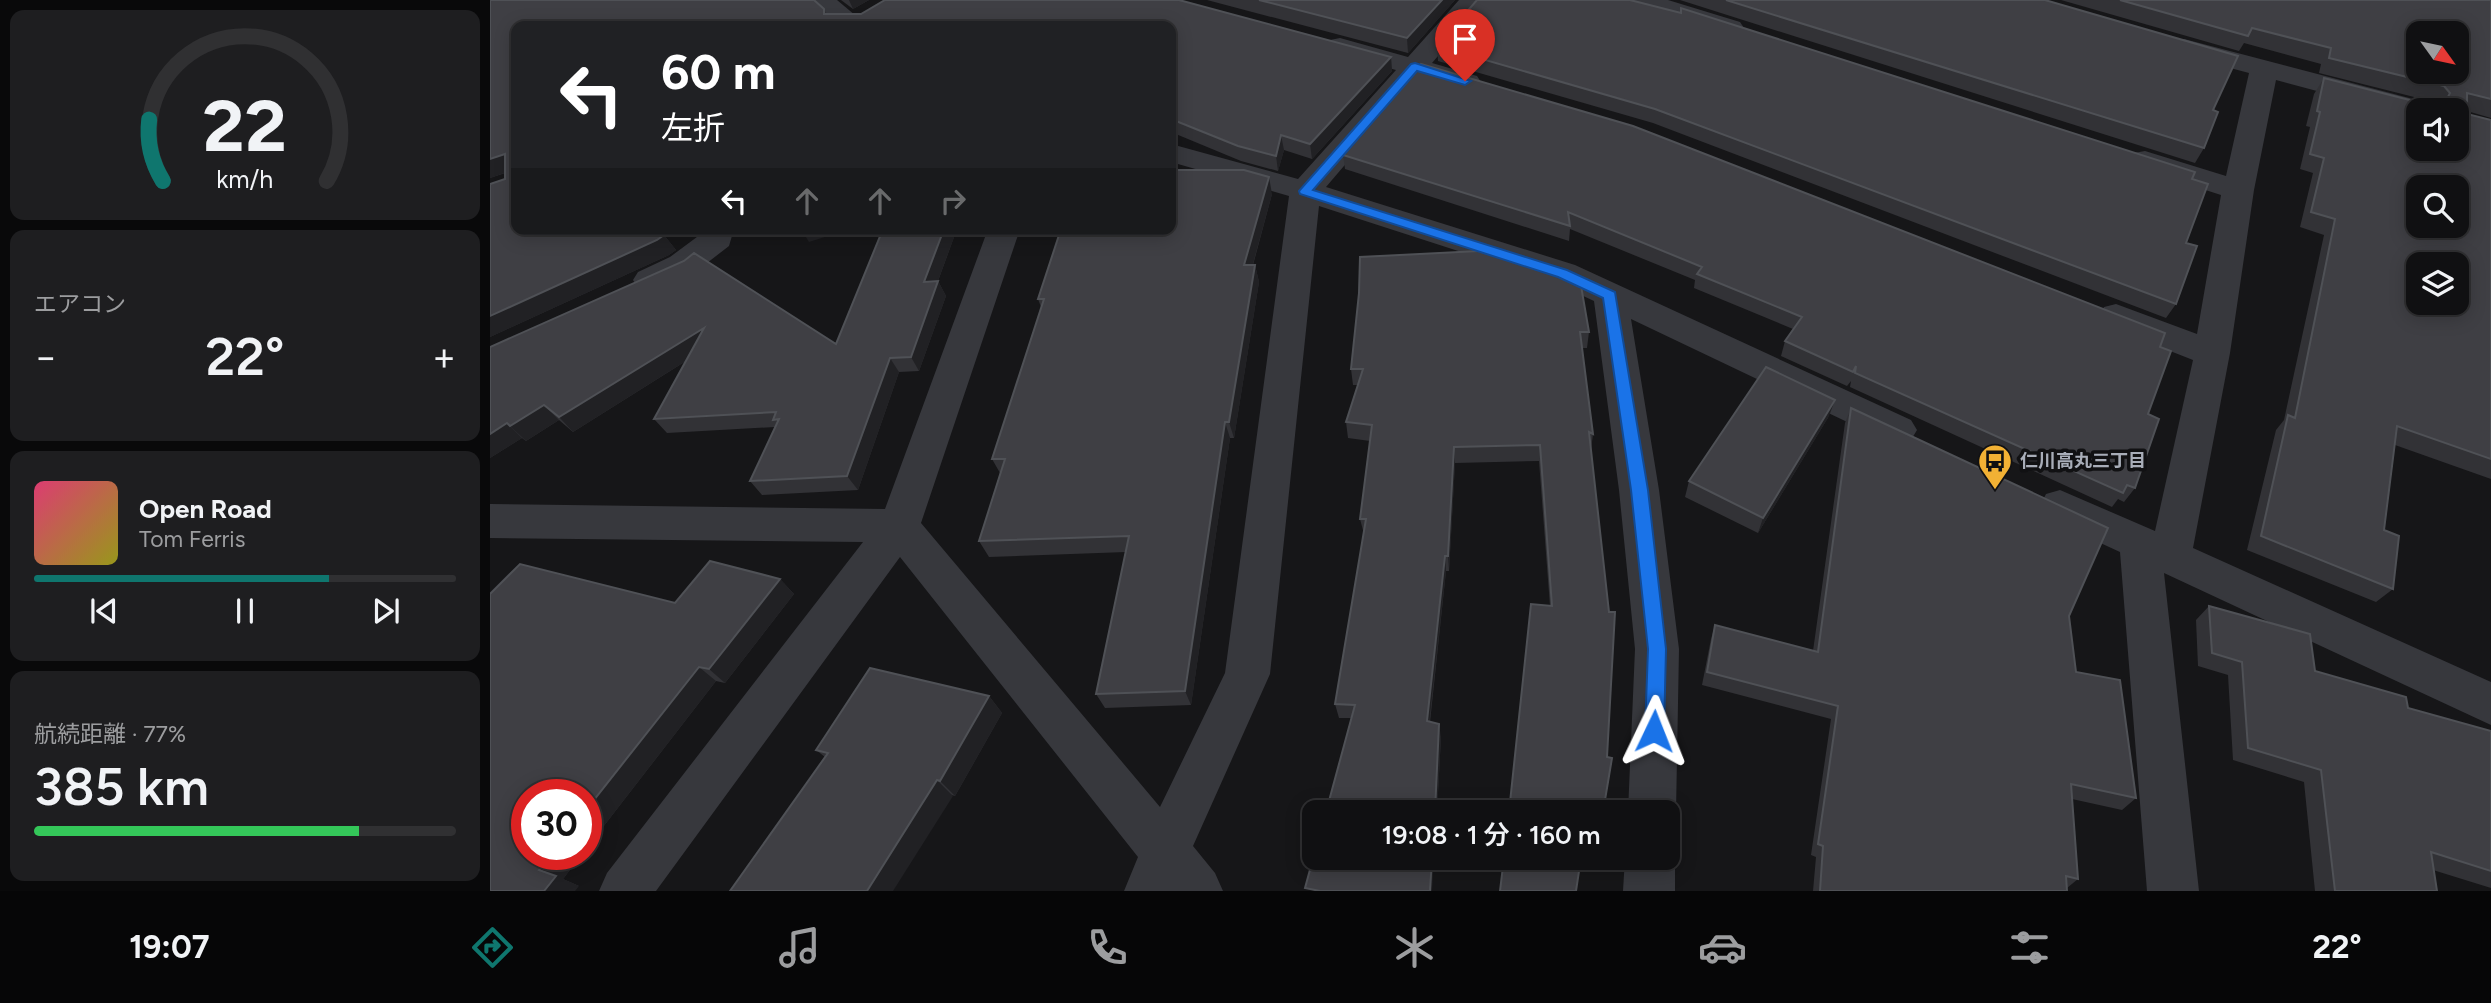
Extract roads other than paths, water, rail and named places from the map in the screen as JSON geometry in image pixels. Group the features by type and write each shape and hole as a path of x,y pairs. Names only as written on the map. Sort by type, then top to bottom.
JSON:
{"street":[{"path":"821,0 854,21"},
{"path":"1158,871 1247,674 1305,191 1474,0"},
{"path":"1641,0 1758,37"},
{"path":"1311,38 1495,90"},
{"path":"2157,39 2264,70 2406,106"},
{"path":"2173,891 2155,550 2212,353 2238,190 2264,70"},
{"path":"2118,152 2238,190"},
{"path":"1176,154 1305,191 1563,273 1925,443"},
{"path":"622,293 682,265 717,235"},
{"path":"625,891 900,526 1002,235"},
{"path":"1610,296 1639,490 1657,649 1652,800"},
{"path":"2095,308 2212,353"},
{"path":"2026,490 2491,704"},
{"path":"496,526 900,526"},
{"path":"900,526 1158,871 1198,891"},
{"path":"1649,891 1650,870"}],"place":[{"name":"仁川高丸三丁目","path":"1995,491"}]}
